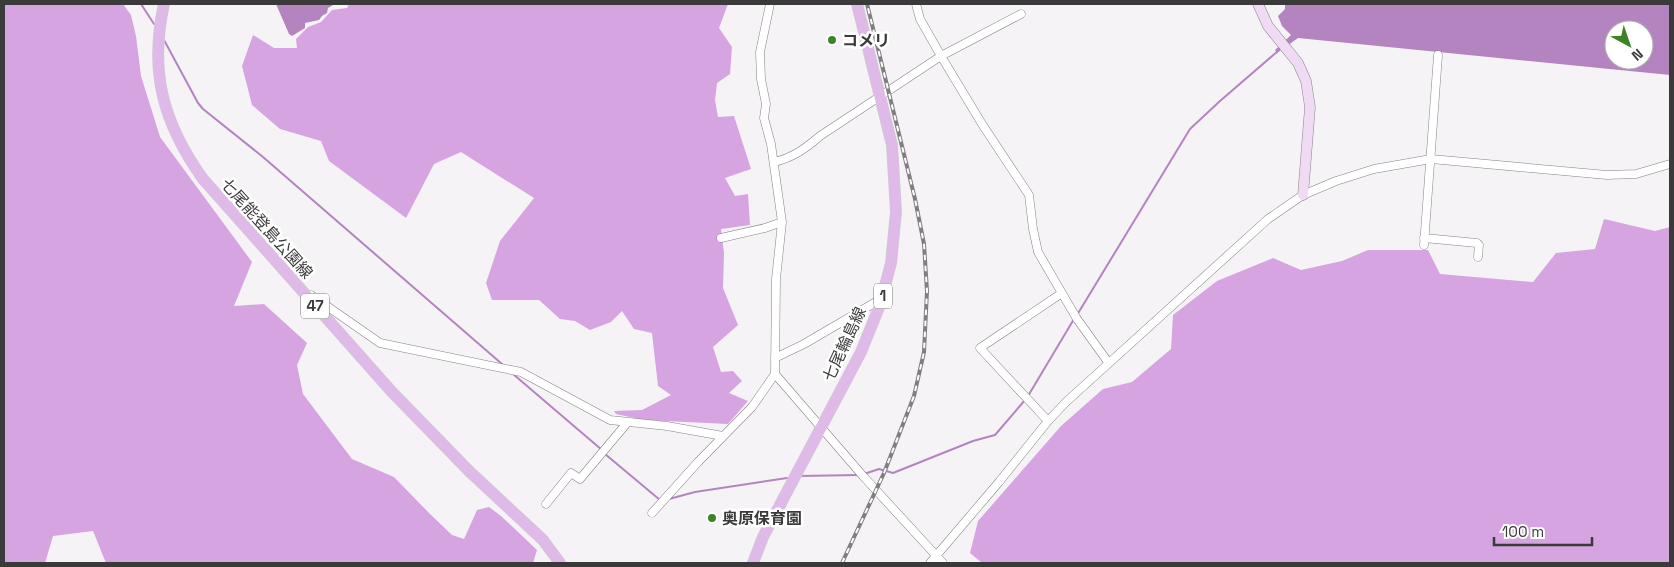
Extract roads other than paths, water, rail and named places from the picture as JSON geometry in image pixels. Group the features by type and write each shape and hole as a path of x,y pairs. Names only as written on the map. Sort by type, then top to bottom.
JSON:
{"main road":[{"name":"七尾能登島公園線","path":"164,4 160,20 157,57 161,92 172,127 186,156 203,180 392,392 468,471 542,540 560,563"},
{"name":"七尾輪島線","path":"753,563 763,537 861,352 885,289 890,263 896,212 892,145 856,4"}],"street":[{"path":"652,513 752,406 775,374 776,279 782,222 771,144 764,118 766,104 761,79 760,52 770,4"},
{"path":"916,4 920,18 941,56 982,124 1029,195 1038,252 1075,316 1108,362"},
{"path":"1258,4 1268,26 1298,63 1306,81 1310,107 1303,195"},
{"path":"774,162 803,151 820,136 941,56 1020,14"},
{"path":"1438,55 1424,242 1477,243 1480,245 1478,257"},
{"path":"930,563 1048,421 1108,362 1268,219 1303,195 1336,181 1374,169 1431,160 1607,175 1636,174 1670,164"},
{"path":"721,238 782,222"},
{"path":"297,286 380,343 521,372 610,420 667,426 723,436"},
{"path":"1048,421 980,348 1026,315 1062,293"},
{"path":"775,358 804,344 881,299"},
{"path":"775,374 943,563"},
{"path":"546,504 571,473 580,479 627,423"}],"waterway":[{"path":"141,4 154,24"},
{"path":"164,40 203,109 263,157 502,364"},
{"path":"1077,315 1190,129 1278,51"},
{"path":"1028,396 1074,319"},
{"path":"513,374 602,450"},
{"path":"864,474 879,469 893,473 973,441 995,435 1025,400"},
{"path":"605,454 660,500"},
{"path":"799,476 859,475"},
{"path":"669,499 695,492 787,478"}],"railway":[{"path":"842,563 884,473 914,396 924,352 927,291 924,244 915,199 867,4"}],"place":[{"name":"コメリ","path":"832,40"},
{"name":"奥原保育園","path":"712,518"}]}
